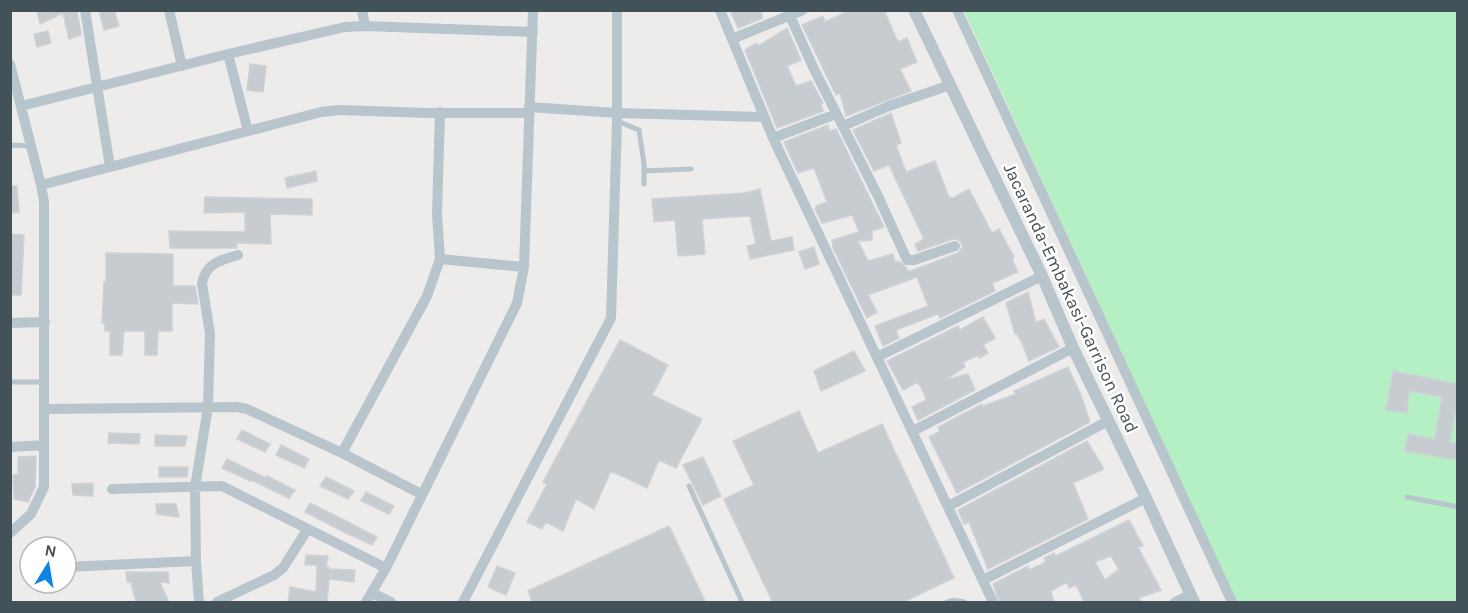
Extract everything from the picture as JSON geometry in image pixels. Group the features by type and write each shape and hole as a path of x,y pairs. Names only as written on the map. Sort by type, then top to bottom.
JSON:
{"street":[{"path":"85,10 110,167"},
{"path":"169,10 182,66"},
{"path":"362,10 365,26"},
{"path":"391,603 369,598 517,303 524,267 533,10"},
{"path":"463,603 611,318 617,117 616,10"},
{"path":"720,10 763,117 993,603"},
{"path":"732,39 802,10"},
{"name":"Jacaranda-Embakasi-Garrison Road","path":"914,10 1042,276 1073,348 1192,599"},
{"path":"957,10 1232,603"},
{"path":"790,16 907,260 914,260 955,246"},
{"path":"21,106 327,30 365,26 533,32"},
{"path":"228,54 248,131"},
{"path":"10,64 44,202 45,322 44,487 31,514 10,533"},
{"path":"843,126 889,106 950,85"},
{"path":"41,185 321,112 339,110 440,112 529,110 617,117 763,117"},
{"path":"342,453 427,296 440,259 437,214 440,112"},
{"path":"773,138 836,114"},
{"path":"199,603 195,487 208,407 210,334 202,283 203,275 211,265 238,255"},
{"path":"440,259 524,267"},
{"path":"877,357 1042,276"},
{"path":"10,323 45,322"},
{"path":"913,431 1073,348"},
{"path":"44,409 208,407 247,409 342,453 421,494"},
{"path":"949,506 1108,421"},
{"path":"10,447 44,445"},
{"path":"112,489 222,486 386,568"},
{"path":"983,580 1146,498"},
{"path":"217,603 274,575 283,568 307,530"},
{"path":"78,566 196,561"},
{"path":"1175,603 1192,599"}],"lane":[{"path":"617,117 639,130 644,184"},
{"path":"10,145 32,147"},
{"path":"644,171 691,169"},
{"path":"10,382 44,382"},
{"path":"688,486 742,603"},
{"path":"1407,497 1458,507"},
{"path":"947,603 953,600 964,603"}],"green space":[{"path":"964,11 1457,11 1457,602 1236,602"}],"building":[{"path":"37,10 77,10 81,35 69,39 63,13 40,24"},
{"path":"99,10 114,10 119,26 104,30"},
{"path":"730,10 760,10 763,18 738,28"},
{"path":"850,10 884,10 898,42 907,38 917,62 900,69 911,91 846,116 840,93 836,95 802,25 823,16 825,22"},
{"path":"787,28 801,60 787,66 796,86 811,81 823,103 821,104 823,111 777,128 745,50 756,43 758,46"},
{"path":"48,31 51,43 37,47 34,34"},
{"path":"250,64 266,66 263,92 247,90"},
{"path":"891,113 901,143 896,145 906,172 935,161 949,197 953,198 969,189 992,233 999,229 1014,257 1012,259 1018,272 992,283 995,291 940,318 938,314 896,330 899,338 883,346 875,326 928,306 917,277 868,295 877,312 867,318 833,248 832,240 859,232 852,215 822,223 815,209 817,209 816,206 827,202 814,168 798,173 784,142 828,125 829,131 836,129 884,227 872,231 872,240 858,241 868,261 893,254 895,262 899,261 908,272 958,253 962,244 959,240 953,239 918,251 915,244 924,239 889,165 874,171 853,130"},
{"path":"316,171 317,181 287,188 285,178"},
{"path":"10,186 17,186 19,212 10,213"},
{"path":"760,189 771,241 792,237 794,250 750,259 747,246 756,244 750,216 702,219 705,254 678,256 675,220 654,222 652,199 745,193"},
{"path":"205,197 312,199 312,215 270,214 271,244 236,243 237,248 170,248 169,231 245,232 245,212 204,213"},
{"path":"10,234 24,235 21,295 10,295"},
{"path":"814,247 819,264 805,269 799,252"},
{"path":"106,253 173,254 173,286 195,286 198,304 172,303 172,331 158,331 157,355 145,355 145,331 124,331 122,355 110,355 110,331 105,331 105,323 102,323"},
{"path":"1028,292 1036,323 1044,319 1059,347 1029,361 1022,343 1015,334 1006,303"},
{"path":"983,317 995,338 983,345 988,353 980,358 979,355 963,362 965,367 945,380 968,374 975,390 918,420 912,407 926,398 918,382 903,390 887,361 958,326 960,330"},
{"path":"620,340 668,365 652,395 702,419 676,468 659,460 647,488 611,471 594,509 576,499 563,531 546,522 542,529 527,522 547,484 543,482"},
{"path":"854,351 865,371 821,391 814,371"},
{"path":"1068,367 1090,422 957,493 929,437 940,431 938,427 982,404 983,406 1016,394 1014,391"},
{"path":"1393,371 1458,384 1458,400 1450,442 1458,443 1458,460 1405,451 1408,434 1435,439 1442,397 1409,391 1407,413 1386,410"},
{"path":"799,411 818,453 882,424 954,578 901,603 773,603 724,499 754,485 733,441"},
{"path":"242,430 270,444 265,452 237,439"},
{"path":"109,433 140,434 139,444 108,443"},
{"path":"155,435 187,436 185,446 155,446"},
{"path":"1087,441 1104,469 1073,483 1088,519 988,569 969,522 964,524 958,510"},
{"path":"281,445 309,459 304,468 276,455"},
{"path":"36,456 35,487 28,502 14,499 13,475 18,474 18,457"},
{"path":"703,457 721,496 703,505 683,465"},
{"path":"227,459 295,490 289,498 250,481 222,468"},
{"path":"159,467 188,467 187,477 159,477"},
{"path":"326,477 354,491 348,499 320,486"},
{"path":"93,483 93,496 73,495 72,484"},
{"path":"366,492 394,506 389,514 361,501"},
{"path":"310,503 377,537 372,545 344,532 305,512"},
{"path":"156,504 176,504 179,517 157,514"},
{"path":"1129,520 1143,546 1138,547 1161,590 1139,598 1142,603 1085,603 1076,585 1069,588 1067,582 1051,591 1054,603 1000,603 993,584 1028,566 1029,570 1046,562 1044,558 1054,553 1056,556","holes":["1111,556 1119,569 1105,580 1095,562"]},
{"path":"669,526 706,603 533,603 528,591"},
{"path":"306,555 328,556 326,567 329,569 355,570 354,582 329,579 327,603 288,603 290,587 316,592 317,565 305,565"},
{"path":"497,566 515,573 506,595 488,587"},
{"path":"126,572 168,572 169,583 160,582 169,603 136,603 131,582 127,582"}]}
